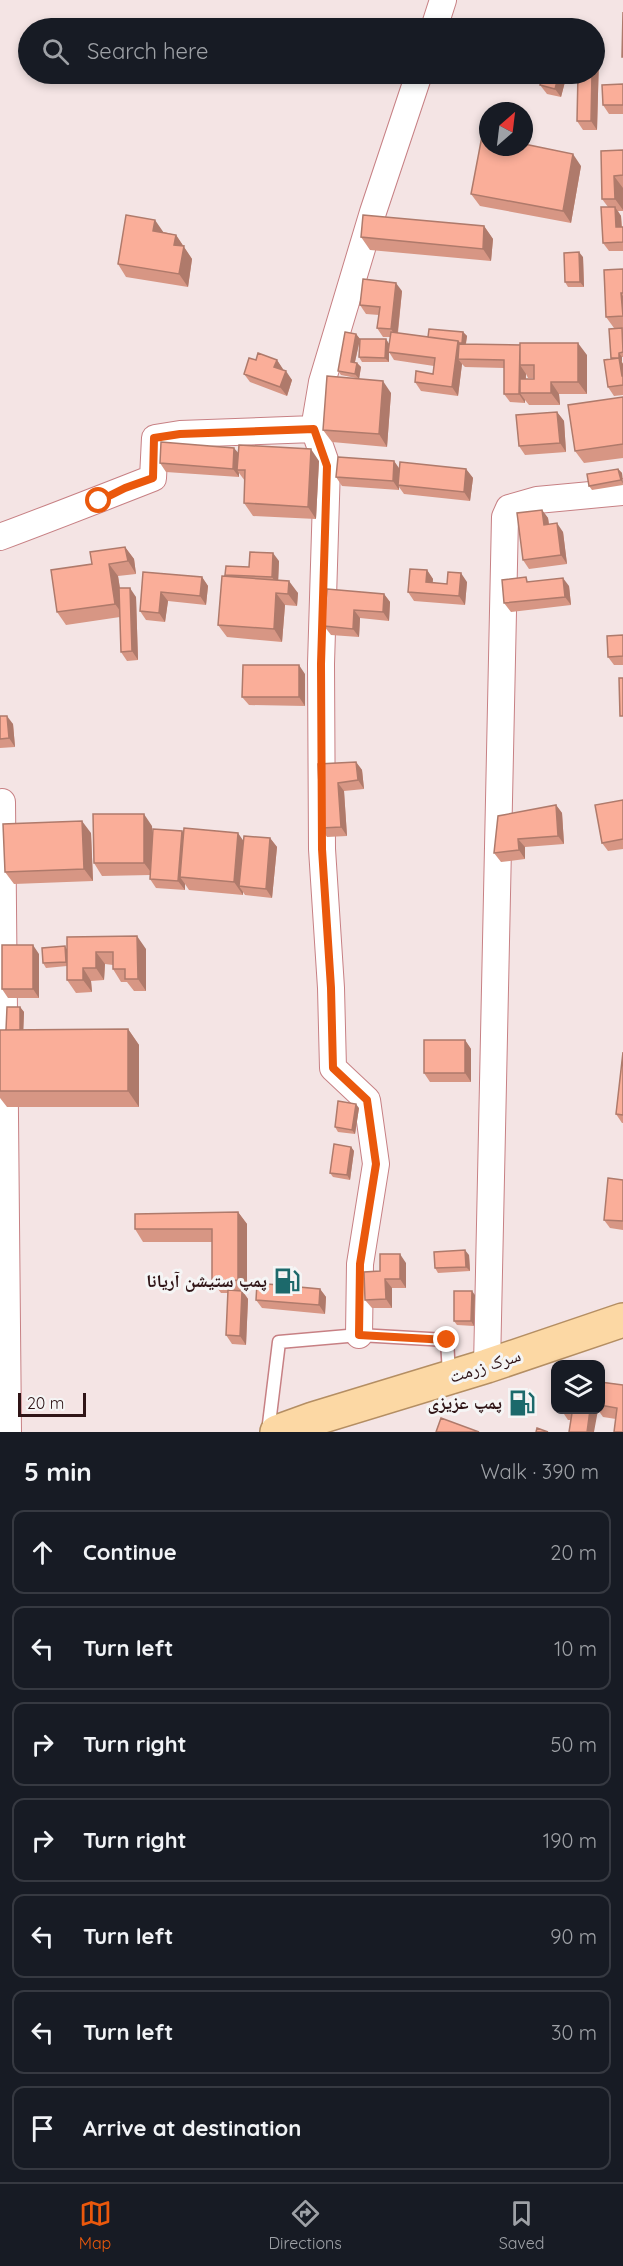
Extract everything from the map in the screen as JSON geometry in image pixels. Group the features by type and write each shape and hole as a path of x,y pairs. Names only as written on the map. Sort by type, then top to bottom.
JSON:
{"highway":[{"name":"سرک زرمت","path":"278,1432 314,1425 449,1377 623,1320"}],"street":[{"path":"437,18 443,0"},
{"path":"359,1335 360,1264 376,1164 367,1100 333,1068 331,988 322,838 321,664 327,466 314,429 322,382 373,212 416,84"},
{"path":"0,537 99,501 153,478 154,438 180,434 314,429"},
{"path":"487,1366 505,517 509,508 537,500 623,492"},
{"path":"2,802 8,1432"}],"lane":[{"path":"268,1432 279,1342 359,1335 447,1340 449,1377"}],"building":[{"path":"540,84 556,84 555,89"},
{"path":"578,84 592,84 591,121 577,121"},
{"path":"623,84 623,105 603,105 602,85"},
{"path":"533,146 573,154 563,211 471,194 479,152 479,156 533,156"},
{"path":"623,150 623,175 614,176 615,199 602,199 601,151"},
{"path":"601,207 615,207 616,227 623,227 623,242 603,243"},
{"path":"126,215 155,220 153,231 176,235 174,245 184,246 179,274 118,264"},
{"path":"363,215 484,226 483,249 361,237"},
{"path":"579,252 580,282 565,282 564,253"},
{"path":"623,269 623,293 621,293 623,316 606,317 604,270"},
{"path":"363,279 396,283 391,329 377,328 380,307 360,305"},
{"path":"622,328 623,352 619,353 619,358 611,358 609,329"},
{"path":"429,329 463,332 462,343 428,337"},
{"path":"345,332 356,334 351,362 357,363 355,374 338,371"},
{"path":"391,332 458,341 452,387 415,382 416,371 433,374 435,358 388,352"},
{"path":"360,339 386,339 385,358 359,357"},
{"path":"520,343 578,343 578,382 551,382 551,393 520,393 520,379 534,379 534,365 520,365"},
{"path":"459,344 520,345 519,394 504,394 504,360 458,359"},
{"path":"258,353 277,360 274,367 286,371 280,387 244,374 249,358 256,360"},
{"path":"619,358 623,385 608,387 604,360"},
{"path":"327,376 383,381 379,434 323,430"},
{"path":"623,397 623,444 575,451 568,405"},
{"path":"557,412 560,443 519,446 516,415"},
{"path":"161,442 234,448 233,469 160,463"},
{"path":"239,445 311,449 308,507 244,503 245,470 237,470"},
{"path":"338,457 394,461 393,481 336,477"},
{"path":"400,462 466,469 464,492 398,485"},
{"path":"618,469 621,480 589,486 587,474"},
{"path":"542,510 544,525 557,523 561,555 523,560 517,513"},
{"path":"125,547 128,561 109,564 115,604 57,612 51,570 92,564 90,552"},
{"path":"250,552 273,553 272,577 225,575 226,566 249,567"},
{"path":"410,569 427,570 426,582 447,584 448,572 461,573 459,596 408,592"},
{"path":"143,572 202,577 200,596 161,592 159,613 140,611"},
{"path":"222,576 289,581 288,594 276,593 274,629 218,625"},
{"path":"526,577 527,582 563,578 565,597 504,603 502,580"},
{"path":"119,588 130,588 132,651 121,652"},
{"path":"327,589 384,594 383,612 354,610 353,629 324,626"},
{"path":"623,635 623,656 608,657 607,636"},
{"path":"243,665 299,665 299,697 242,697"},
{"path":"619,678 623,678 623,716 620,716"},
{"path":"0,716 7,716 9,738 0,739"},
{"path":"356,762 358,780 338,783 341,827 321,828 318,764"},
{"path":"623,800 623,839 602,843 595,805"},
{"path":"556,805 558,836 518,839 519,850 494,853 498,816"},
{"path":"93,814 144,814 144,863 94,863"},
{"path":"82,821 84,869 5,872 3,824"},
{"path":"184,828 238,833 234,882 180,877"},
{"path":"153,829 182,831 178,881 150,879"},
{"path":"244,836 270,838 266,889 239,886"},
{"path":"137,936 138,979 125,979 125,969 113,969 113,952 96,952 96,968 83,968 83,980 67,980 67,937"},
{"path":"2,945 33,945 33,989 2,989"},
{"path":"65,946 66,962 43,963 42,948"},
{"path":"7,1007 20,1007 20,1030 6,1030"},
{"path":"128,1029 128,1091 0,1091 0,1030"},
{"path":"424,1040 465,1040 465,1073 424,1073"},
{"path":"623,1052 623,1115 616,1114"},
{"path":"338,1101 356,1104 352,1130 335,1127"},
{"path":"334,1144 351,1147 347,1175 330,1173"},
{"path":"608,1178 623,1180 623,1221 604,1220"},
{"path":"238,1212 238,1280 212,1281 212,1229 135,1229 135,1214"},
{"path":"465,1250 466,1267 435,1268 434,1252"},
{"path":"380,1254 400,1254 400,1279 385,1279 386,1299 365,1300 364,1272 380,1271"},
{"path":"257,1283 320,1289 319,1305 256,1300"},
{"path":"228,1290 242,1291 240,1336 226,1335"},
{"path":"454,1291 472,1291 471,1321 454,1321"},
{"path":"605,1383 623,1385 623,1432 614,1432 617,1408 605,1406"},
{"path":"572,1414 589,1414 587,1432 569,1432"},
{"path":"441,1418 479,1432 436,1432"},
{"path":"537,1428 548,1432 536,1432"}],"place":[{"name":"پمپ ستیشن آریانا","path":"287,1281"},
{"name":"پمپ عزیزی","path":"522,1403"}],"route":[{"path":"99,501 153,478 154,438 180,434 314,429 327,466 321,664 322,849 331,988 333,1068 367,1100 376,1164 360,1264 359,1335 447,1340"}]}
